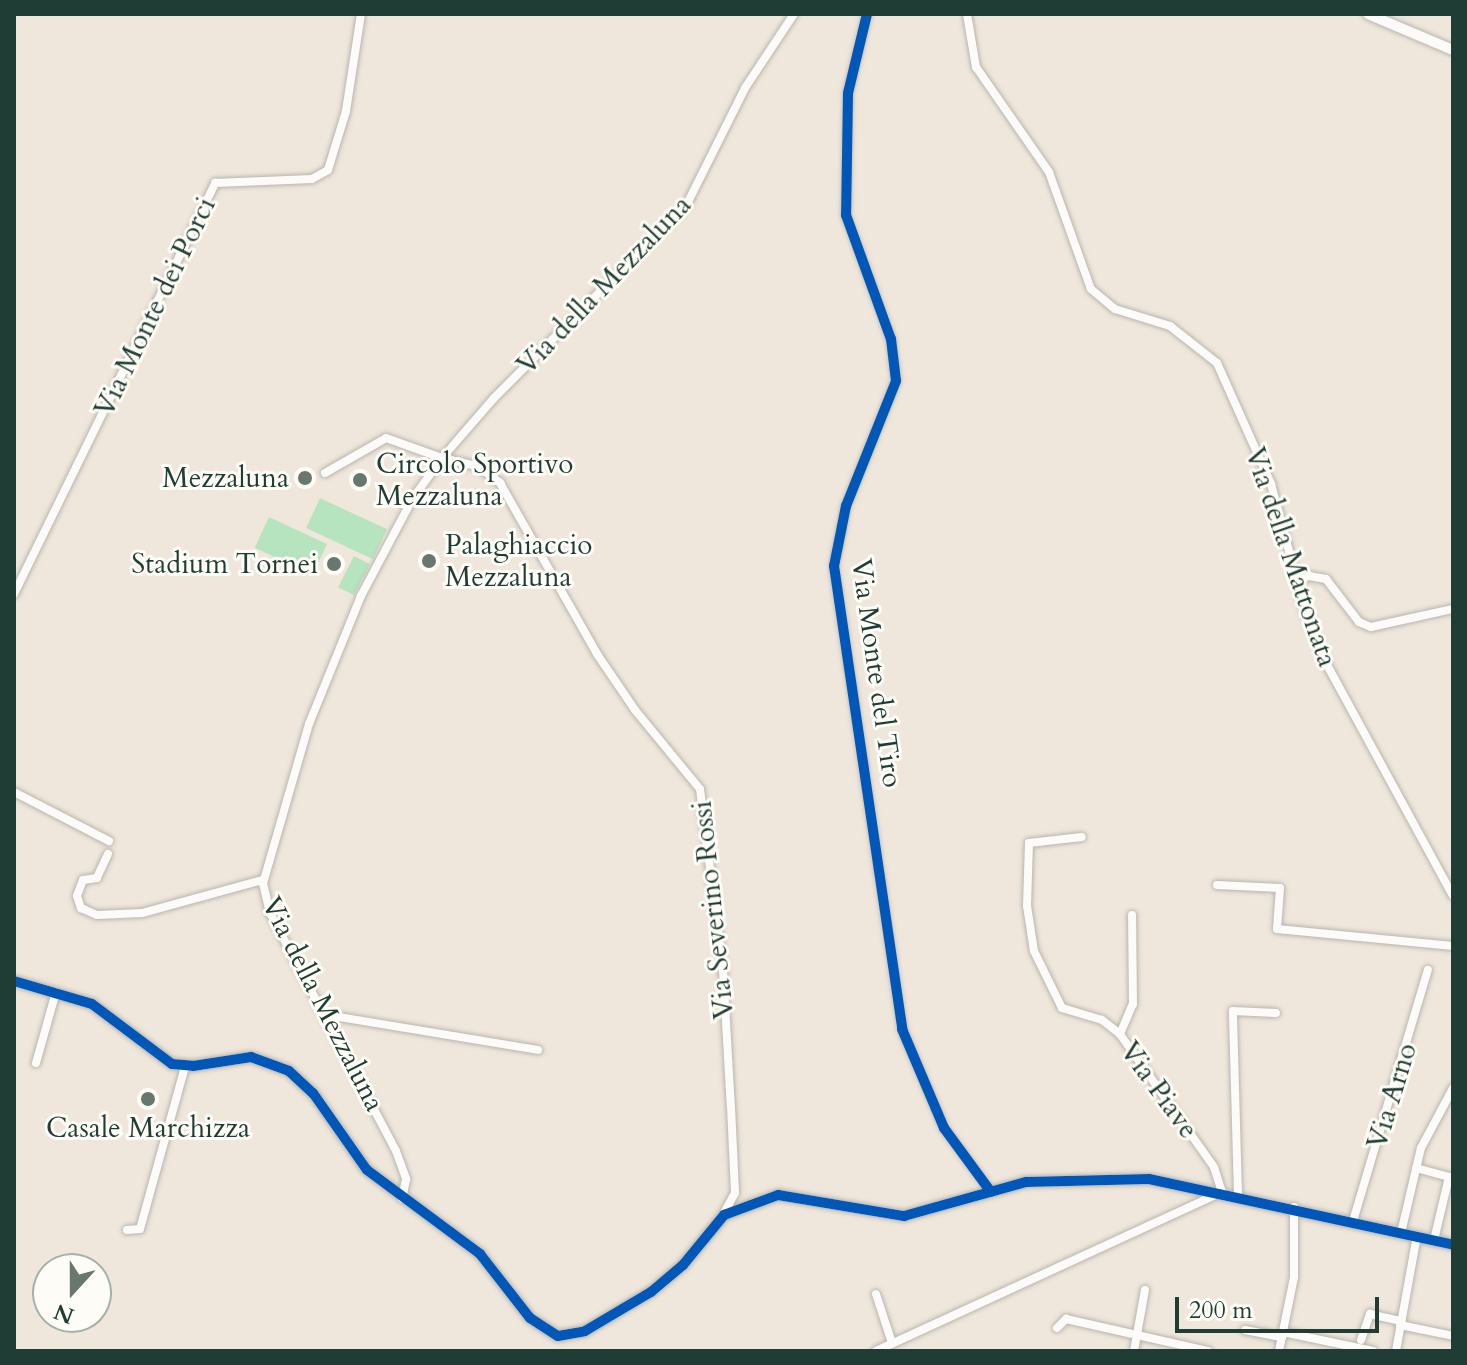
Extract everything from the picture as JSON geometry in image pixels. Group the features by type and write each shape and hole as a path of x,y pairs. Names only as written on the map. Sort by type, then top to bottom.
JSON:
{"street":[{"name":"Via Monte dei Porci","path":"14,594 215,183 312,179 328,170 346,111 361,14"},
{"name":"Via della Mezzaluna","path":"402,1199 406,1179 400,1160 327,1015 270,913 263,880 309,724 361,596 407,508 442,458 494,398 687,204 745,88 794,14"},
{"name":"Via Monte del Tiro","path":"867,14 848,93 846,215 891,339 897,375 846,506 836,542 835,575 902,1029 944,1128 991,1192"},
{"name":"Via della Mattonata","path":"967,14 975,64 1049,172 1091,289 1115,309 1170,326 1217,363 1271,484 1297,581 1337,686 1453,896"},
{"path":"1368,14 1453,50"},
{"path":"325,473 386,438 442,458"},
{"name":"Via Severino Rossi","path":"442,458 477,466 500,483 593,647 635,710 700,789 724,978 731,1107 735,1193 721,1218"},
{"path":"1297,581 1309,576 1326,579 1369,627 1453,609"},
{"path":"14,792 109,841"},
{"name":"Via Piave","path":"1082,837 1029,843 1027,906 1034,951 1062,1008 1102,1020 1120,1034 1212,1164 1222,1192"},
{"path":"108,854 97,878 84,879 77,896 81,908 97,915 146,912 263,880"},
{"path":"1217,885 1280,888 1277,929 1453,946"},
{"path":"1120,1034 1133,1004 1132,915"},
{"name":"Via Arno","path":"1353,1221 1428,970"},
{"path":"14,981 92,1004 154,1055 185,1067 251,1057 286,1069 313,1093 362,1165 494,1268 537,1323 565,1336 590,1329 660,1287 721,1218 774,1195 812,1196 904,1216 1038,1181 1123,1178 1294,1206 1453,1245"},
{"path":"36,1063 56,992"},
{"path":"1238,1195 1233,1011 1276,1013"},
{"path":"327,1015 538,1050"},
{"path":"127,1230 140,1229 185,1067"},
{"path":"1401,1233 1425,1140 1453,1088"},
{"path":"1416,1168 1449,1177 1434,1240"},
{"path":"876,1294 885,1348 1222,1192"},
{"path":"1279,1351 1294,1277 1294,1206"},
{"path":"1396,1351 1417,1236"},
{"path":"1134,1351 1145,1290"},
{"path":"1361,1340 1370,1314 1453,1336"},
{"path":"1057,1328 1066,1319 1208,1351"},
{"path":"1245,1330 1373,1351"}],"green space":[{"path":"320,498 387,529 373,559 306,528"},
{"path":"269,517 327,544 313,575 255,548"},
{"path":"354,556 370,564 354,595 338,587"}],"cycle path":[{"path":"867,14 848,93 846,215 891,339 896,381 846,506 834,566 902,1029 944,1128 991,1192"},
{"path":"14,981 92,1004 172,1064 193,1066 251,1057 289,1071 313,1093 367,1170 480,1254 530,1318 558,1336 585,1331 651,1292 683,1265 724,1215 778,1195 904,1216 1026,1182 1149,1179 1453,1245"}],"place":[{"name":"Mezzaluna","path":"305,478"},
{"name":"Circolo Sportivo Mezzaluna","path":"360,480"},
{"name":"Palaghiaccio Mezzaluna","path":"429,561"},
{"name":"Stadium Tornei","path":"334,564"},
{"name":"Casale Marchizza","path":"148,1099"}]}
